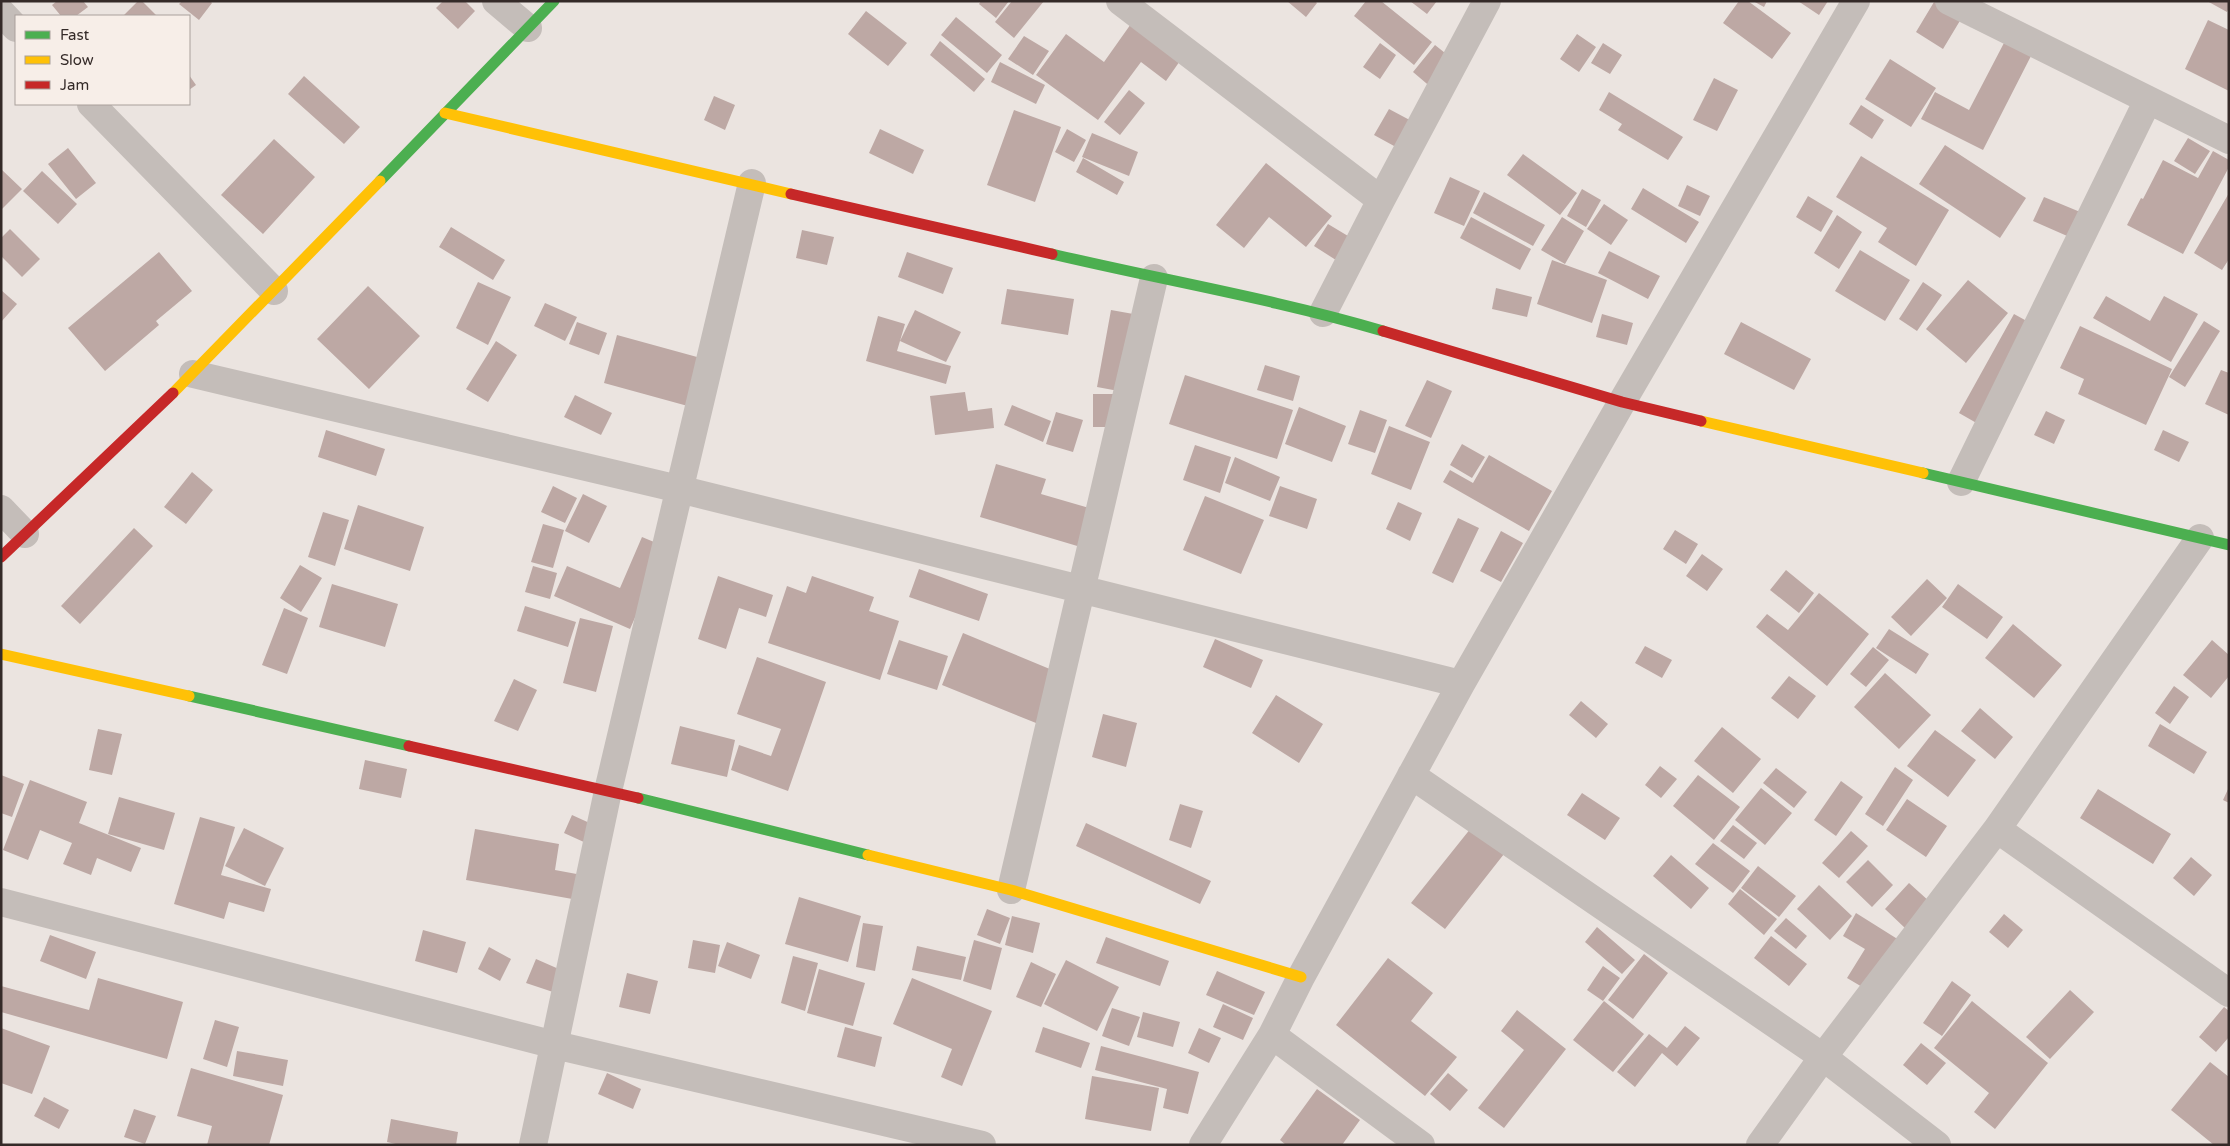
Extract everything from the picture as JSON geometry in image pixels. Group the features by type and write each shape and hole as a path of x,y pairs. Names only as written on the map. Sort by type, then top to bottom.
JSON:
{"street":[{"path":"496,1 528,28"},
{"path":"1,557 193,374 554,1"},
{"path":"1120,1 1381,200"},
{"path":"1323,313 1487,1"},
{"path":"1202,1145 1272,1035 1460,684 1856,1"},
{"path":"1949,1 2229,140"},
{"path":"1,12 15,27"},
{"path":"1961,482 2148,100"},
{"path":"92,105 274,291"},
{"path":"445,113 1154,278 1323,313 1622,402 2229,545"},
{"path":"533,1145 608,791 752,184"},
{"path":"1010,890 1154,278"},
{"path":"193,374 679,489 1460,684"},
{"path":"1,509 25,534"},
{"path":"1760,1145 1823,1057 1997,829 2200,538"},
{"path":"1,654 608,791 1010,890 1302,977"},
{"path":"1411,775 1823,1057 1937,1145"},
{"path":"1997,829 2229,993"},
{"path":"1,902 555,1045 982,1145"},
{"path":"1272,1035 1421,1145"}],"building":[{"path":"57,1 83,1 88,7 77,15 60,15 52,5"},
{"path":"138,1 142,1 156,15 124,15"},
{"path":"182,1 210,1 212,3 199,20 179,4"},
{"path":"443,1 465,1 475,11 458,29 436,8"},
{"path":"981,1 1009,1 996,18 979,4"},
{"path":"1012,1 1044,1 1014,38 995,22"},
{"path":"1287,1 1315,1 1317,3 1306,17"},
{"path":"1366,1 1381,1 1432,42 1414,65 1354,16"},
{"path":"1410,1 1437,1 1427,14"},
{"path":"1739,1 1748,1 1791,33 1772,59 1723,23"},
{"path":"1753,1 1767,1 1764,7"},
{"path":"1798,1 1828,1 1819,15"},
{"path":"2207,1 2229,1 2229,8 2227,12"},
{"path":"1934,2 1961,19 1943,49 1916,32"},
{"path":"866,11 907,43 888,66 848,34"},
{"path":"956,17 1002,55 987,73 941,35"},
{"path":"2208,20 2229,30 2229,91 2185,69"},
{"path":"1133,21 1182,58 1166,81 1141,62 1098,120 1036,75 1066,34 1104,62"},
{"path":"1577,34 1596,47 1579,72 1560,59"},
{"path":"1024,36 1049,51 1033,75 1008,59"},
{"path":"940,41 985,79 974,92 930,55"},
{"path":"2005,41 2032,54 1983,150 1921,119 1935,92 1969,110"},
{"path":"1380,43 1396,55 1380,79 1363,67"},
{"path":"1603,43 1622,55 1610,74 1591,63"},
{"path":"1435,45 1455,61 1433,89 1413,72"},
{"path":"1890,59 1936,88 1911,127 1865,99"},
{"path":"1000,62 1045,85 1036,104 991,82"},
{"path":"190,76 196,85 190,89"},
{"path":"304,76 360,127 344,144 288,94"},
{"path":"1714,78 1738,90 1717,131 1693,120"},
{"path":"1129,90 1145,103 1120,135 1104,122"},
{"path":"1609,92 1683,137 1668,160 1618,130 1622,124 1599,110"},
{"path":"714,96 735,105 725,130 704,120"},
{"path":"1861,105 1884,120 1872,139 1849,124"},
{"path":"1389,109 1419,125 1405,152 1374,135"},
{"path":"1014,110 1061,127 1035,202 987,185"},
{"path":"880,129 924,150 913,174 869,153"},
{"path":"1067,129 1086,140 1074,162 1055,152"},
{"path":"1092,133 1138,152 1129,176 1082,157"},
{"path":"2188,138 2210,151 2195,174 2174,161"},
{"path":"274,139 315,177 263,234 221,195"},
{"path":"1945,145 2026,198 2000,238 1919,184"},
{"path":"68,148 96,183 76,199 48,164"},
{"path":"2213,151 2229,160 2229,167 2183,254 2127,225 2163,160 2198,178"},
{"path":"1523,154 1577,193 1560,215 1507,175"},
{"path":"1861,156 1949,210 1916,266 1878,242 1887,228 1836,197"},
{"path":"1083,158 1124,182 1117,195 1076,172"},
{"path":"1266,163 1332,216 1306,247 1269,217 1244,248 1216,225"},
{"path":"1,169 22,189 1,210"},
{"path":"42,171 77,204 58,224 23,191"},
{"path":"1450,177 1480,191 1464,226 1434,213"},
{"path":"1687,185 1710,196 1700,216 1678,206"},
{"path":"1643,188 1699,222 1686,243 1631,209"},
{"path":"1582,189 1601,200 1586,227 1567,216"},
{"path":"1484,192 1545,225 1533,246 1473,213"},
{"path":"2229,193 2229,259 2222,270 2194,253"},
{"path":"1808,196 1833,211 1821,232 1796,217"},
{"path":"2044,197 2085,214 2074,239 2033,221"},
{"path":"1604,204 1628,220 1611,245 1587,229"},
{"path":"1837,215 1862,232 1839,269 1814,253"},
{"path":"1471,217 1531,249 1520,270 1460,238"},
{"path":"1562,217 1584,231 1565,264 1541,250"},
{"path":"1328,224 1353,239 1339,262 1314,246"},
{"path":"451,227 505,260 493,280 439,247"},
{"path":"10,229 40,259 22,277 1,256 1,238"},
{"path":"802,230 834,237 827,265 796,258"},
{"path":"1860,250 1910,280 1885,321 1835,291"},
{"path":"1609,251 1660,276 1648,299 1598,273"},
{"path":"159,252 192,291 156,321 159,325 105,371 68,328"},
{"path":"907,252 953,268 943,294 898,277"},
{"path":"1552,260 1607,280 1592,323 1537,304"},
{"path":"1968,280 2008,313 1966,363 1926,329"},
{"path":"478,282 511,297 488,345 456,328"},
{"path":"1923,282 1942,295 1917,331 1899,319"},
{"path":"368,286 420,336 369,389 317,339"},
{"path":"1496,288 1532,297 1527,317 1492,309"},
{"path":"1007,289 1074,299 1068,335 1001,324"},
{"path":"1,290 17,304 1,322"},
{"path":"2106,296 2150,321 2164,296 2198,314 2171,362 2093,318"},
{"path":"545,303 577,317 565,341 534,326"},
{"path":"915,310 961,332 946,362 900,341"},
{"path":"1111,310 1139,315 1124,392 1097,387"},
{"path":"1602,314 1633,323 1627,345 1596,337"},
{"path":"2014,314 2043,330 1987,429 1959,413"},
{"path":"878,316 905,324 897,351 951,366 946,384 866,361"},
{"path":"2204,321 2220,331 2185,387 2169,377"},
{"path":"577,322 607,333 599,355 569,344"},
{"path":"1741,322 1811,359 1794,390 1724,354"},
{"path":"2080,326 2172,369 2146,425 2078,394 2084,379 2060,368"},
{"path":"617,335 708,360 695,408 604,383"},
{"path":"496,341 517,355 488,402 466,389"},
{"path":"1265,365 1300,376 1293,401 1257,390"},
{"path":"2221,370 2229,373 2229,415 2205,404"},
{"path":"1185,375 1293,410 1277,459 1169,424"},
{"path":"1427,380 1452,391 1431,438 1405,426"},
{"path":"965,392 968,411 992,408 994,428 935,435 930,396"},
{"path":"1093,394 1129,394 1129,427 1093,427"},
{"path":"575,395 612,413 601,435 564,417"},
{"path":"1012,405 1051,421 1043,442 1004,425"},
{"path":"1299,407 1346,426 1332,462 1285,444"},
{"path":"1360,410 1387,420 1375,453 1348,444"},
{"path":"2046,411 2065,420 2054,444 2034,435"},
{"path":"1056,412 1083,420 1073,452 1046,444"},
{"path":"1389,426 1430,442 1411,490 1371,474"},
{"path":"326,430 385,449 376,476 318,457"},
{"path":"2163,430 2189,442 2179,462 2154,450"},
{"path":"1462,444 1485,457 1472,478 1450,465"},
{"path":"1195,445 1231,457 1220,493 1183,480"},
{"path":"1489,455 1552,491 1529,531 1443,482 1450,470 1473,483"},
{"path":"1235,457 1280,477 1270,501 1225,483"},
{"path":"996,464 1046,479 1041,494 1096,510 1084,548 980,517"},
{"path":"192,472 213,490 186,524 164,507"},
{"path":"553,486 577,498 565,523 541,512"},
{"path":"1280,486 1317,499 1307,529 1269,516"},
{"path":"583,494 607,506 589,543 565,531"},
{"path":"1205,496 1264,520 1241,574 1183,550"},
{"path":"1398,502 1422,513 1410,541 1386,529"},
{"path":"358,505 424,527 410,571 344,549"},
{"path":"323,512 349,520 335,566 308,557"},
{"path":"1458,518 1479,528 1453,583 1432,573"},
{"path":"543,524 564,530 553,568 531,562"},
{"path":"134,528 153,546 80,624 61,606"},
{"path":"1675,530 1698,544 1686,564 1663,549"},
{"path":"1501,531 1523,543 1501,582 1480,571"},
{"path":"642,537 666,547 630,629 554,596 567,566 620,588"},
{"path":"1702,554 1723,569 1707,591 1686,576"},
{"path":"300,565 322,578 301,612 280,598"},
{"path":"533,566 557,573 550,599 525,592"},
{"path":"919,569 988,594 979,621 909,597"},
{"path":"1786,570 1814,593 1799,613 1770,590"},
{"path":"718,576 773,595 766,617 739,608 726,649 698,639"},
{"path":"812,576 874,597 869,611 899,621 880,680 768,643 787,586 806,593"},
{"path":"1927,579 1947,598 1911,636 1891,617"},
{"path":"332,584 398,604 385,647 319,627"},
{"path":"1958,584 2003,617 1987,639 1942,607"},
{"path":"1819,593 1869,634 1827,686 1756,627 1767,614 1788,630"},
{"path":"525,606 576,622 568,647 517,631"},
{"path":"284,608 308,618 287,674 262,665"},
{"path":"580,618 613,626 596,692 563,683"},
{"path":"2013,624 2062,665 2034,698 1985,658"},
{"path":"1889,629 1929,654 1916,674 1876,648"},
{"path":"963,633 1057,672 1036,723 942,685"},
{"path":"1215,639 1263,660 1251,688 1203,667"},
{"path":"899,640 948,656 937,690 887,674"},
{"path":"2212,640 2229,655 2229,676 2211,698 2183,675"},
{"path":"1645,646 1672,660 1662,678 1635,663"},
{"path":"1873,647 1889,660 1866,687 1850,674"},
{"path":"757,657 826,682 788,791 731,770 739,745 771,756 781,729 737,714"},
{"path":"1885,673 1931,715 1899,749 1854,707"},
{"path":"1789,676 1816,696 1798,719 1771,698"},
{"path":"514,679 537,690 518,731 494,721"},
{"path":"2174,686 2189,697 2170,724 2155,713"},
{"path":"1276,695 1323,724 1299,763 1252,733"},
{"path":"1581,701 1608,724 1596,738 1569,715"},
{"path":"1980,708 2013,737 1995,759 1961,731"},
{"path":"1103,714 1137,723 1126,767 1092,757"},
{"path":"2160,724 2207,752 2194,774 2148,746"},
{"path":"680,726 735,740 727,777 671,764"},
{"path":"1722,727 1761,759 1733,793 1694,761"},
{"path":"98,729 122,734 112,775 89,770"},
{"path":"1935,730 1976,760 1948,797 1907,766"},
{"path":"365,760 407,769 401,798 359,789"},
{"path":"1660,766 1677,779 1661,798 1645,785"},
{"path":"1895,767 1913,780 1883,826 1865,814"},
{"path":"1776,768 1807,792 1794,808 1763,783"},
{"path":"1,775 24,784 12,817 1,813"},
{"path":"1698,775 1740,807 1714,840 1673,806"},
{"path":"30,780 87,802 79,823 141,848 131,872 97,858 91,875 63,864 72,843 40,830 28,860 3,850"},
{"path":"1841,781 1863,797 1836,836 1814,820"},
{"path":"2229,787 2229,803 2223,800"},
{"path":"1761,788 1792,813 1765,845 1735,820"},
{"path":"2098,789 2171,834 2153,864 2080,818"},
{"path":"1582,793 1620,818 1605,840 1567,815"},
{"path":"119,797 175,813 164,850 108,834"},
{"path":"1907,799 1947,826 1926,857 1886,830"},
{"path":"1180,804 1203,811 1191,848 1169,840"},
{"path":"572,815 605,830 597,848 564,833"},
{"path":"200,817 235,827 221,875 271,889 264,912 229,902 224,919 174,904"},
{"path":"1086,823 1211,881 1200,904 1076,846"},
{"path":"1733,825 1757,843 1744,859 1720,841"},
{"path":"244,828 284,848 265,886 225,866"},
{"path":"1471,828 1504,854 1445,929 1411,903"},
{"path":"475,829 559,844 555,870 582,875 578,900 466,880"},
{"path":"1851,831 1868,846 1839,878 1822,863"},
{"path":"1713,843 1750,871 1733,893 1695,864"},
{"path":"1671,855 1709,888 1691,909 1653,876"},
{"path":"2191,857 2212,875 2194,896 2173,878"},
{"path":"1868,860 1893,885 1872,907 1846,882"},
{"path":"1758,866 1796,896 1779,917 1741,888"},
{"path":"1909,883 1930,902 1906,929 1885,909"},
{"path":"1819,885 1852,916 1830,940 1797,909"},
{"path":"1740,889 1777,919 1764,935 1728,904"},
{"path":"799,897 861,916 848,962 785,944"},
{"path":"987,909 1010,918 1000,944 977,935"},
{"path":"1856,913 1899,940 1869,991 1847,978 1865,949 1843,936"},
{"path":"2004,914 2023,930 2008,948 1989,932"},
{"path":"1012,916 1040,923 1033,953 1005,945"},
{"path":"1786,918 1807,936 1796,949 1774,931"},
{"path":"863,923 883,926 875,971 856,967"},
{"path":"1597,927 1635,960 1622,974 1585,942"},
{"path":"423,930 466,942 457,973 415,961"},
{"path":"50,935 96,952 86,979 40,961"},
{"path":"1771,936 1807,964 1789,986 1754,958"},
{"path":"1106,937 1169,961 1160,986 1096,963"},
{"path":"693,940 720,945 715,973 688,968"},
{"path":"974,940 1002,948 991,990 963,981"},
{"path":"727,942 760,955 751,979 718,966"},
{"path":"917,946 966,957 961,980 912,970"},
{"path":"489,947 511,959 500,981 478,969"},
{"path":"1644,954 1668,973 1633,1019 1608,1000"},
{"path":"793,956 818,963 805,1011 781,1003"},
{"path":"1388,958 1433,993 1411,1021 1457,1057 1425,1096 1336,1025"},
{"path":"536,959 561,970 553,992 526,983"},
{"path":"1066,960 1119,987 1097,1031 1044,1004"},
{"path":"1031,962 1056,974 1041,1007 1016,997"},
{"path":"1603,966 1620,978 1603,1001 1587,990"},
{"path":"819,969 865,983 853,1026 807,1013"},
{"path":"1217,971 1265,992 1254,1015 1206,995"},
{"path":"627,973 658,981 650,1014 619,1007"},
{"path":"98,978 183,1002 167,1059 1,1012 1,986 89,1010"},
{"path":"912,978 992,1011 962,1086 941,1077 952,1049 893,1024"},
{"path":"1952,981 1971,995 1942,1036 1923,1023"},
{"path":"2070,990 2094,1012 2050,1059 2026,1037"},
{"path":"1604,1001 1644,1034 1613,1072 1573,1040"},
{"path":"1972,1001 2048,1063 1995,1129 1974,1112 1989,1093 1934,1048"},
{"path":"1223,1004 1253,1018 1243,1040 1213,1027"},
{"path":"2224,1007 2229,1011 2229,1037 2216,1052 2199,1037"},
{"path":"1112,1008 1140,1017 1129,1046 1102,1036"},
{"path":"1517,1010 1566,1049 1504,1128 1478,1108 1524,1050 1501,1031"},
{"path":"1143,1012 1180,1022 1173,1047 1137,1037"},
{"path":"215,1020 239,1027 227,1067 203,1059"},
{"path":"1685,1026 1700,1038 1677,1066 1662,1053 1635,1087 1617,1072 1649,1034 1667,1048"},
{"path":"845,1027 882,1037 875,1067 837,1057"},
{"path":"1043,1027 1090,1043 1081,1068 1035,1052"},
{"path":"1,1028 50,1046 32,1094 1,1083"},
{"path":"1199,1028 1221,1038 1209,1063 1188,1053"},
{"path":"1921,1043 1946,1063 1927,1085 1903,1065"},
{"path":"1101,1046 1199,1072 1188,1114 1163,1108 1167,1089 1095,1070"},
{"path":"237,1051 288,1060 283,1086 233,1076"},
{"path":"2210,1062 2229,1077 2229,1145 2214,1145 2171,1110"},
{"path":"191,1068 283,1095 269,1145 207,1145 212,1126 177,1116"},
{"path":"607,1073 641,1089 633,1109 598,1094"},
{"path":"1448,1073 1468,1090 1450,1111 1430,1094"},
{"path":"1092,1076 1159,1088 1151,1131 1085,1119"},
{"path":"1317,1089 1360,1120 1342,1145 1286,1145 1280,1140"},
{"path":"44,1097 69,1110 59,1129 34,1116"},
{"path":"134,1109 156,1116 145,1144 124,1137"},
{"path":"391,1119 458,1132 456,1145 400,1145 387,1142"}],"traffic: fast":[{"path":"380,181 554,1"},
{"path":"1052,254 1260,299 1383,331"},
{"path":"1923,473 2229,545"},
{"path":"189,696 409,746"},
{"path":"638,798 868,855"}],"traffic: slow":[{"path":"445,113 791,194"},
{"path":"173,393 380,181"},
{"path":"1701,421 1923,473"},
{"path":"1,654 189,696"},
{"path":"868,855 1011,890 1301,977"}],"traffic: jam":[{"path":"791,194 1052,254"},
{"path":"1383,331 1622,402 1701,421"},
{"path":"1,557 173,393"},
{"path":"409,746 638,798"}]}
